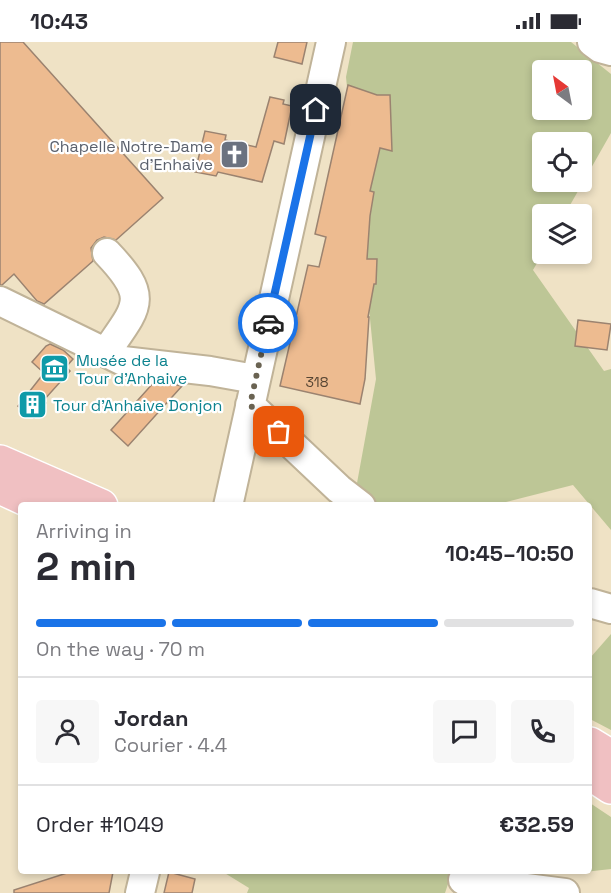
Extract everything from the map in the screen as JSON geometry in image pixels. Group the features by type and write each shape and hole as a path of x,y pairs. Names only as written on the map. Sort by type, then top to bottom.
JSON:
{"main road":[{"path":"0,462 92,502"},
{"path":"0,487 32,502"},
{"path":"592,745 611,757"},
{"path":"592,774 611,787"}],"street":[{"path":"229,502 331,42"},
{"path":"592,42 600,48 611,51"},
{"path":"106,352 132,314 136,301 135,289 131,280 107,253"},
{"path":"0,301 123,361 199,370 252,392 339,489 356,502"},
{"path":"592,604 611,609"},
{"path":"140,893 145,874"},
{"path":"463,880 566,893"}],"green space":[{"path":"353,42 571,42 611,74 611,133 592,166 592,132 532,132 532,192 577,192 571,204 532,204 532,264 537,264 533,270 604,371 611,369 611,530 592,508 592,502 587,502 573,485 506,502 354,502 376,379 346,77"},
{"path":"611,634 611,730 592,720 592,656"},
{"path":"592,804 611,817 611,869 592,871"},
{"path":"226,874 451,874 445,893 247,893 249,888"}],"building":[{"path":"0,42 23,42 163,198 116,240 104,237 97,240 91,248 93,261 44,304 37,301 14,274 0,285"},
{"path":"278,42 307,42 302,64 274,57"},
{"path":"348,85 377,95 390,95 392,151 380,148 370,191 374,192 367,259 377,259 376,284 374,284 368,317 365,379 360,404 280,386 308,265 319,267 326,237 315,234"},
{"name":"Chapelle Notre-Dame d'Enhaive","path":"270,97 284,100 283,104 292,106 284,144 274,141 262,182 218,172 216,176 195,172 205,131 226,135 225,140 256,147"},
{"path":"578,320 611,324 607,350 575,346"},
{"path":"50,344 63,350 73,359 66,367 70,371 43,401 46,403 34,418 18,406 44,373 32,362"},
{"path":"155,381 182,386 128,446 111,430"},
{"path":"64,874 113,874 109,893 14,893 14,890"},
{"path":"169,874 195,879 192,893 164,893"}],"way so far":[{"path":"268,323 250,405 279,432"}],"place":[{"name":"Chapelle Notre-Dame d'Enhaive","path":"234,155"},
{"name":"Musée de la Tour d’Anhaive","path":"55,369"},
{"name":"Tour d'Anhaive Donjon","path":"32,405"}],"route":[{"path":"268,323 316,110"}]}
